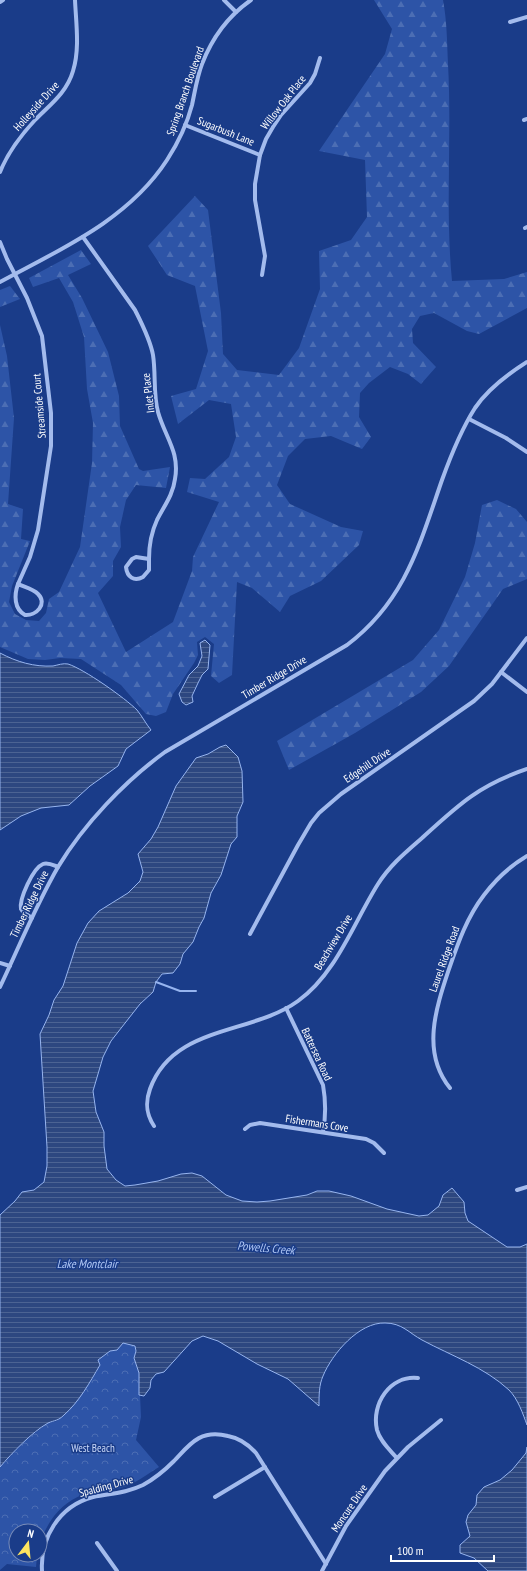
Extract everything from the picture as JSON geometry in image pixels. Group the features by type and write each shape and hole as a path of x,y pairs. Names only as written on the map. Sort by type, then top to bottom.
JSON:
{"street":[{"name":"Holleyside Drive","path":"0,172 9,152 16,142 37,118 56,100 69,81 74,70 76,50 75,0"},
{"path":"224,0 236,12"},
{"name":"Spring Branch Boulevard","path":"0,282 83,237 115,216 145,189 168,159 185,125 192,106 197,80 206,54 219,32 236,12 251,0"},
{"path":"510,22 527,18"},
{"name":"Willow Oak Place","path":"262,274 265,256 255,200 255,184 260,155 273,126 310,83 315,74 320,58"},
{"name":"Sugarbush Lane","path":"185,125 260,155"},
{"name":"Inlet Place","path":"83,237 142,323 152,354 156,400 159,413 174,449 176,458 175,479 172,492 153,532 149,545 149,559 147,574 139,579 131,578 126,572 128,563 132,559 149,559"},
{"path":"0,242 15,274"},
{"name":"Streamside Court","path":"15,274 27,298 42,336 51,413 52,435 38,530 30,557 18,584 15,596 19,610 26,615 34,614 40,608 41,604 39,595 36,592 18,584"},
{"name":"Timber Ridge Drive","path":"0,987 32,918 58,867 80,836 109,802 147,765 184,740 346,645 371,625 380,615 392,600 409,570 451,456 469,419 482,400 498,383 527,362"},
{"path":"469,419 506,438 527,452"},
{"name":"Edgehill Drive","path":"250,934 298,845 311,823 319,813 340,794 474,701 501,672 527,638"},
{"path":"501,672 527,692"},
{"name":"Beachview Drive","path":"154,1126 148,1116 147,1109 149,1092 158,1072 174,1054 192,1043 286,1008 299,1000 323,976 333,963 384,874 402,855 458,806 479,790 493,782 527,769"},
{"name":"Laurel Ridge Road","path":"450,1088 441,1075 436,1064 433,1034 437,1007 457,946 472,913 483,895 504,872 527,856"},
{"path":"32,918 21,909 26,886 40,866 48,863 58,867"},
{"path":"0,962 10,966"},
{"name":"Battersea Road","path":"286,1008 323,1085 326,1111 322,1132"},
{"name":"Fishermans Cove","path":"245,1129 250,1125 260,1123 322,1132 366,1140 374,1143 384,1152"},
{"path":"517,1190 527,1187"},
{"path":"396,1458 381,1439 377,1431 376,1418 378,1405 385,1392 398,1381 418,1378"},
{"name":"Moncure Drive","path":"322,1571 346,1526 385,1470 396,1458 441,1420"},
{"name":"Spalding Drive","path":"42,1571 42,1558 47,1537 52,1527 64,1512 81,1501 92,1497 122,1493 144,1484 166,1469 187,1446 195,1440 203,1436 216,1434 236,1438 252,1448 326,1564"},
{"path":"215,1497 265,1467"},
{"path":"97,1543 117,1571"}],"green space":[{"path":"374,0 443,0 447,32 449,91 449,227 452,281 504,279 527,272 527,308 479,334 467,331 434,313 420,316 412,329 413,343 436,367 421,384 408,374 390,367 369,383 360,393 359,417 371,437 362,449 331,436 305,439 288,456 277,485 290,504 341,527 363,531 359,545 321,581 290,596 280,612 252,588 237,582 232,675 219,683 211,676 214,644 205,637 197,642 198,655 173,694 166,712 156,716 146,714 121,685 81,659 28,659 0,647 0,325 7,356 14,418 8,504 23,509 21,539 30,541 12,586 9,602 15,614 26,620 39,621 46,613 49,599 59,592 80,547 92,463 93,423 87,389 84,337 73,302 59,278 33,287 29,278 81,250 91,264 68,275 82,298 108,352 119,396 120,426 139,469 143,471 170,467 166,488 136,485 126,500 120,527 121,547 113,561 113,576 98,593 126,652 173,622 192,571 193,557 219,502 187,492 190,478 205,479 229,457 236,437 231,404 209,400 178,424 171,396 196,389 208,351 195,286 167,275 148,246 195,196 208,210 221,313 223,354 237,370 279,375 299,348 320,289 319,251 351,240 367,217 365,160 319,151 385,54 392,29"},
{"path":"10,286 20,299 0,307 0,290"},
{"path":"497,500 516,509 527,522 527,579 503,589 449,666 421,692 355,733 289,770 277,741 413,660 439,630 465,577 475,543 482,505"},
{"name":"West Beach","path":"122,1343 135,1345 136,1351 134,1358 139,1373 141,1417 136,1440 159,1467 121,1488 89,1492 76,1498 62,1507 48,1525 48,1523 8,1523 8,1563 36,1563 36,1567 7,1564 0,1570 0,1467 26,1440 48,1423 57,1421 76,1402 100,1366 98,1360 110,1351 117,1350"}],"water":[{"path":"205,640 210,645 208,669 202,675 192,696 193,702 186,705 182,702 179,694 189,675 198,666 202,656 200,643"},
{"path":"0,653 32,665 53,666 68,664 75,667 104,684 131,705 139,712 151,730 126,749 118,766 90,786 69,805 41,808 21,816 0,830"},
{"name":"Lake Montclair","path":"226,745 238,757 242,771 243,802 237,816 237,837 231,844 221,875 211,893 204,918 193,942 183,954 180,964 173,973 162,974 156,982 153,992 140,1004 111,1041 103,1057 93,1091 96,1112 104,1132 107,1169 116,1180 125,1186 158,1181 181,1174 192,1173 202,1176 226,1195 242,1201 270,1201 307,1195 317,1191 329,1191 351,1196 387,1209 419,1216 428,1215 439,1206 443,1195 452,1188 464,1202 465,1213 468,1221 507,1247 520,1247 527,1244 527,1425 515,1398 509,1390 499,1382 478,1368 391,1323 375,1324 366,1328 356,1334 340,1349 327,1367 323,1376 319,1394 319,1406 288,1379 257,1364 218,1341 203,1336 192,1341 164,1372 156,1374 151,1380 150,1388 144,1396 139,1395 139,1373 134,1358 136,1351 135,1346 123,1343 117,1350 110,1351 98,1360 100,1365 75,1404 60,1418 48,1423 29,1437 0,1467 0,1215 22,1192 34,1190 44,1182 47,1166 47,1147 40,1034 54,1000 63,986 77,943 88,923 99,911 128,893 140,881 143,872 138,854 151,839 158,827 176,786 196,758"},
{"path":"527,1447 527,1571 488,1571 474,1558 460,1553 460,1545 470,1536 466,1522 468,1515 476,1505 477,1495 484,1487 500,1480 512,1470 526,1453"}],"waterway":[{"path":"156,982 180,991 196,991"}],"water label":[{"name":"Powells Creek","path":"266,1248"}]}
